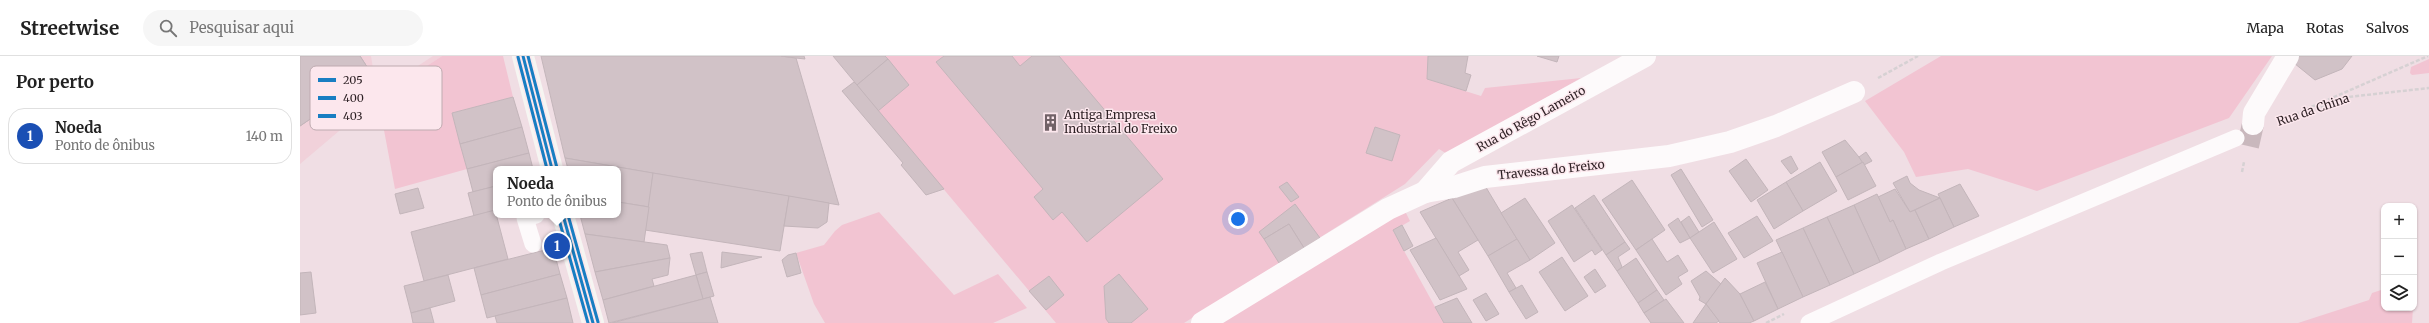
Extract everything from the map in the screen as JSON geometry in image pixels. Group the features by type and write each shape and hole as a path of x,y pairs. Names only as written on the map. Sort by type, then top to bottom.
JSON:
{"main road":[{"path":"523,56 551,166"},
{"path":"564,218 593,323"}],"street":[{"name":"Rua do Rêgo Lameiro","path":"1425,192 1451,162 1645,56"},
{"path":"2252,124 2254,113 2288,56"},
{"name":"Travessa do Freixo","path":"1202,323 1388,209 1425,192 1454,187 1485,177 1669,156 1730,142 1776,126 1854,92"}],"lane":[{"path":"1809,323 1941,262 2236,138"},
{"path":"526,218 532,244"}],"path":[{"path":"1854,92 1918,56"},
{"path":"2277,123 2428,56"},
{"name":"Rua da China","path":"2283,121 2348,97 2429,88"}],"shaded area":[{"path":"300,56 371,56 373,66 310,66 310,130 340,130 300,164"},
{"path":"433,56 442,56 427,66 418,66"},
{"path":"442,56 503,56 513,97 452,113 467,169 395,189 384,130 442,130 442,66 427,66"},
{"path":"885,56 1428,56 1427,79 1481,96 1485,88 1581,78 1447,154 1439,149 1405,184 1184,323 1056,323 878,111 909,85"},
{"path":"1941,56 2272,56 2229,118 2037,191 1968,169 1916,177 1904,152 1865,101"},
{"path":"2429,59 2429,73 2412,75 2410,73 2411,67"},
{"path":"1405,211 1410,221 1393,231 1444,323 1219,323"},
{"path":"879,212 954,295 998,274 1027,308 993,323 825,323 814,304 796,253 824,245 842,225"},
{"path":"2381,290 2381,311 2413,311 2412,323 2298,323 2369,300 2372,293"}],"building":[{"path":"300,56 360,56 366,66 310,66 310,119 300,126"},
{"path":"300,56 360,56 366,66 310,66 310,119 300,126"},
{"path":"541,56 781,56 796,58 839,205 621,168 621,166 612,166 565,158"},
{"path":"781,56 804,56 805,59 796,58"},
{"path":"833,56 885,56 888,59 857,85"},
{"name":"Antiga Empresa Industrial do Freixo","path":"944,56 1012,56 1020,66 1032,56 1059,56 1163,179 1087,242 1062,212 1053,220 1034,197 1043,189 936,62"},
{"path":"1428,56 1468,56 1465,73 1471,75 1466,91 1427,79"},
{"path":"1537,56 1559,56 1557,62"},
{"path":"2291,56 2352,56 2342,69 2315,80 2289,59"},
{"path":"888,59 909,85 878,111 857,85"},
{"path":"854,82 944,189 926,195 901,165 903,163 842,91"},
{"path":"513,97 522,127 460,144 452,113"},
{"path":"522,127 529,153 467,169 460,144"},
{"path":"1375,127 1400,135 1392,161 1366,153"},
{"path":"1845,140 1863,162 1836,177 1822,152"},
{"path":"1866,152 1872,161 1864,165 1859,157"},
{"path":"529,153 532,166 493,166 493,187 473,192 467,169"},
{"path":"1791,156 1798,169 1791,174 1781,161"},
{"path":"565,158 612,166 567,166"},
{"path":"1746,159 1768,190 1751,202 1729,171"},
{"path":"1820,162 1837,191 1803,211 1786,182"},
{"path":"1863,162 1876,186 1848,200 1836,177"},
{"path":"621,168 653,173 649,207 621,202"},
{"path":"1681,169 1713,220 1702,227 1671,175"},
{"path":"653,173 789,196 780,251 645,230"},
{"path":"1907,176 1910,183 1919,190 1940,198 1910,212 1893,183"},
{"path":"1632,180 1665,230 1636,250 1602,200"},
{"path":"1287,182 1299,197 1291,202 1279,187"},
{"path":"1786,182 1803,211 1774,229 1757,200"},
{"path":"1484,184 1517,239 1488,256 1452,198"},
{"path":"1960,184 1979,216 1954,227 1938,194"},
{"path":"493,187 493,211 474,216 468,193"},
{"path":"418,188 424,208 400,214 395,194"},
{"path":"1895,189 1910,212 1915,210 1929,239 1906,249 1893,220 1890,222 1878,197"},
{"path":"1877,194 1890,222 1893,220 1906,249 1880,262 1854,205"},
{"path":"1594,195 1625,242 1606,255 1575,208"},
{"path":"789,196 829,203 827,222 818,228 784,226"},
{"path":"1452,198 1478,240 1458,252 1469,270 1459,276 1420,212"},
{"path":"1525,198 1555,243 1530,260 1501,213"},
{"path":"1940,198 1954,227 1929,239 1915,210"},
{"path":"621,202 649,207 644,242 585,234 581,218 621,218"},
{"path":"1295,204 1320,238 1304,248 1289,224 1264,239 1259,232"},
{"path":"1572,205 1602,250 1595,255 1592,250 1574,262 1548,221"},
{"path":"1854,205 1880,262 1854,274 1827,217"},
{"path":"493,211 493,218 497,218 508,259 424,281 411,232"},
{"path":"1689,216 1699,232 1690,238 1681,222"},
{"path":"1757,216 1773,241 1744,258 1728,233"},
{"path":"1827,217 1854,274 1830,285 1803,228"},
{"path":"1678,218 1690,238 1680,243 1668,225"},
{"path":"1714,222 1737,259 1713,273 1690,238"},
{"path":"1289,224 1304,248 1279,263 1264,239"},
{"path":"1402,225 1413,246 1404,251 1393,230"},
{"path":"1803,228 1830,285 1803,297 1776,240"},
{"path":"585,234 667,245 670,258 595,272"},
{"path":"1436,238 1467,289 1440,300 1410,250"},
{"path":"1517,239 1530,260 1507,273 1516,288 1509,292 1488,256"},
{"path":"1652,239 1667,262 1678,255 1688,271 1678,277 1682,284 1666,295 1636,250"},
{"path":"1625,242 1630,249 1618,257 1622,267 1617,271 1606,255"},
{"path":"553,248 560,274 481,295 474,268"},
{"path":"702,252 707,272 696,275 690,254"},
{"path":"722,252 762,257 721,268"},
{"path":"1782,252 1803,297 1778,309 1757,263"},
{"path":"796,253 801,273 787,277 782,260 788,255"},
{"path":"1562,257 1588,296 1565,311 1539,272"},
{"path":"670,258 668,275 652,279 654,286 603,300 595,272"},
{"path":"1636,258 1657,290 1638,303 1617,271"},
{"path":"1595,269 1606,286 1595,293 1584,277"},
{"path":"1706,271 1721,284 1706,304 1699,300 1700,297 1691,281"},
{"path":"311,272 316,313 300,315 300,273"},
{"path":"707,272 714,296 703,299 696,275"},
{"path":"560,274 567,298 487,318 481,295"},
{"path":"1119,274 1148,309 1131,323 1109,323 1106,319 1104,286"},
{"path":"448,275 455,301 411,313 404,286"},
{"path":"696,275 703,299 609,323 603,300"},
{"path":"1049,276 1064,295 1046,310 1029,291"},
{"path":"1725,278 1740,294 1754,321 1749,323 1720,323 1706,304"},
{"path":"1765,282 1778,309 1754,321 1740,294"},
{"path":"1522,285 1538,312 1526,319 1509,292"},
{"path":"1657,290 1664,300 1644,313 1638,303"},
{"path":"1486,293 1499,314 1486,321 1473,300"},
{"path":"710,297 718,323 612,323 703,299"},
{"path":"567,298 573,323 497,323 495,316"},
{"path":"1457,298 1472,323 1444,323 1435,307"},
{"path":"1666,299 1684,323 1651,323 1644,313"},
{"path":"1706,304 1719,321 1716,323 1693,323"},
{"path":"430,308 434,323 413,323 411,313"}],"tunnel":[{"path":"2248,146 2253,124"}],"transit line":[{"name":"205","path":"523,56 551,166"},
{"name":"403","path":"528,56 556,166"},
{"name":"400","path":"518,57 546,166"},
{"name":"400","path":"559,218 588,323"},
{"name":"205","path":"564,218 593,323"},
{"name":"403","path":"569,218 598,322"}],"place":[{"name":"Antiga Empresa Industrial do Freixo","path":"1051,122"},
{"name":"Noeda","path":"557,246"}]}
